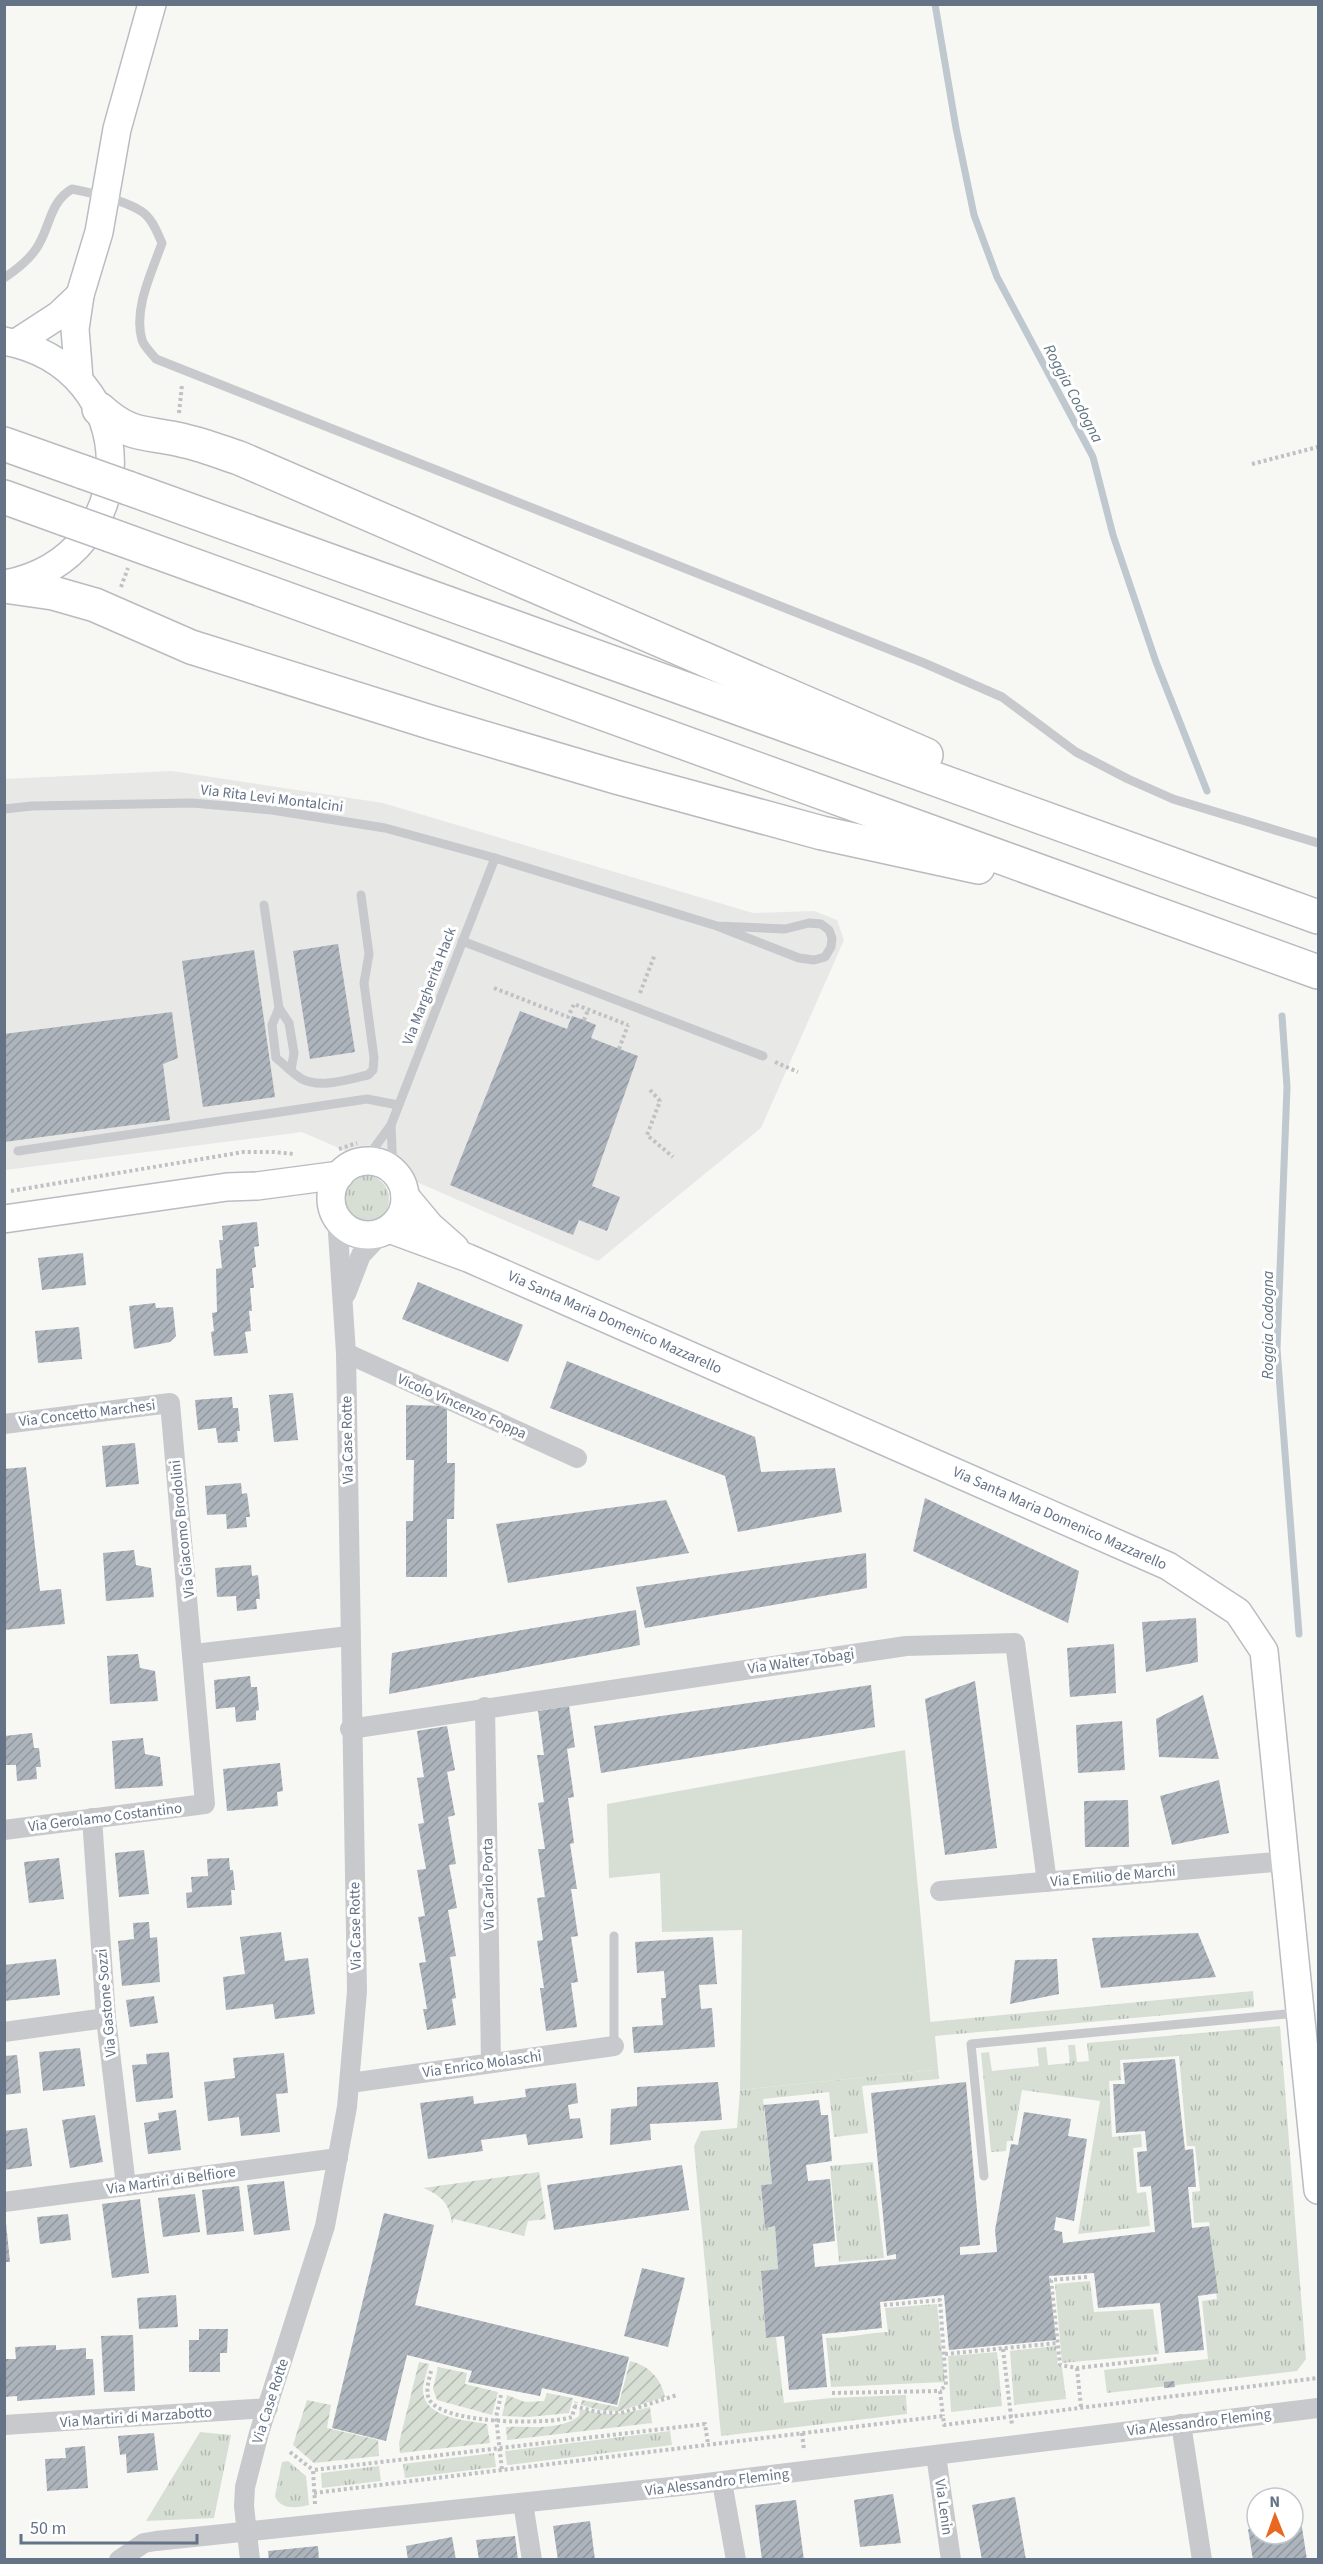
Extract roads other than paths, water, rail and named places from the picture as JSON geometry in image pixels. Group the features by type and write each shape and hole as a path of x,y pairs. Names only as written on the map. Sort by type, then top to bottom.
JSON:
{"highway":[{"path":"99,409 116,424 144,435 185,440 250,463 884,735 1124,846"},
{"path":"4,444 1318,916"},
{"path":"4,497 1318,972"},
{"path":"4,585 52,593 95,605 191,647 433,723 616,777 822,833 1106,895"}],"street":[{"path":"79,379 75,329 80,295 99,232 117,129 152,4"},
{"path":"10,342 59,315 80,295"},
{"path":"4,585 39,575 57,565 79,546 96,522 104,504 111,466 110,446 99,409 79,379 50,356 10,342"},
{"path":"4,1219 218,1189 257,1186 336,1165 352,1165 362,1152 393,1172 402,1182 405,1196 401,1215 385,1231 372,1235 358,1234 345,1228 336,1216 293,1191 257,1186"},
{"path":"336,1165 331,1195 336,1216"},
{"name":"Via Santa Maria Domenico Mazzarello","path":"405,1196 430,1226 468,1258"},
{"name":"Via Case Rotte","path":"250,2559 244,2506 245,2487 319,2248 338,2157 350,2083 357,1991 350,1729 346,1353 336,1216"},
{"name":"Via Case Rotte","path":"343,1306 358,1261 385,1231"},
{"name":"Via Santa Maria Domenico Mazzarello","path":"385,1231 468,1258 1168,1566 1238,1612 1264,1651 1318,2190"},
{"name":"Vicolo Vincenzo Foppa","path":"346,1353 577,1458"},
{"name":"Via Concetto Marchesi","path":"4,1424 170,1403"},
{"name":"Via Giacomo Brodolini","path":"170,1403 206,1804"},
{"path":"194,1654 349,1636"},
{"name":"Via Walter Tobagi","path":"350,1729 485,1707 906,1646 1015,1643 1047,1882"},
{"name":"Via Carlo Porta","path":"485,1707 491,2062"},
{"name":"Via Gerolamo Costantino","path":"4,1830 206,1804"},
{"name":"Via Gastone Sozzi","path":"92,1818 106,2018 126,2186"},
{"name":"Via Emilio de Marchi","path":"940,1891 1286,1862"},
{"path":"4,2032 106,2018"},
{"name":"Via Enrico Molaschi","path":"350,2083 614,2046"},
{"name":"Via Martiri di Belfiore","path":"4,2202 338,2157"},
{"name":"Via Martiri di Marzabotto","path":"4,2425 268,2408"},
{"name":"Via Alessandro Fleming","path":"118,2559 144,2543 722,2482 1318,2408"},
{"path":"1181,2424 1202,2559"},
{"name":"Via Lenin","path":"936,2455 951,2559"},
{"path":"722,2482 736,2559"},
{"path":"523,2503 532,2559"}],"lane":[{"path":"4,278 19,268 37,248 61,195 72,189 105,197 141,211 153,225 162,243 144,299 140,320 142,341 156,359 924,663 1002,697 1076,752 1173,799 1318,843"},
{"name":"Via Rita Levi Montalcini","path":"4,810 32,806 192,803 273,810 385,828 495,858 717,926"},
{"name":"Via Margherita Hack","path":"391,1125 495,858"},
{"path":"279,1008 272,1025 276,1058 300,1078 311,1083 322,1083 368,1075 373,1070 374,1058 364,983 369,954 361,895"},
{"path":"264,905 279,1008 290,1023 294,1053 291,1070"},
{"path":"809,923 821,924 829,930 832,938 831,947 825,957 814,960 799,958 717,926 785,929 809,923"},
{"path":"462,940 763,1056"},
{"path":"18,1151 367,1099 398,1105"},
{"path":"362,1152 391,1125"},
{"path":"391,1125 393,1172"},
{"path":"614,1936 614,2046"},
{"path":"984,2176 971,2043 1300,2013"}],"waterway":[{"name":"Roggia Codogna","path":"935,4 956,128 974,215 997,277 1093,457 1113,535 1156,662 1207,791"},
{"name":"Roggia Codogna","path":"1282,1016 1287,1087 1277,1349 1299,1634"}]}
